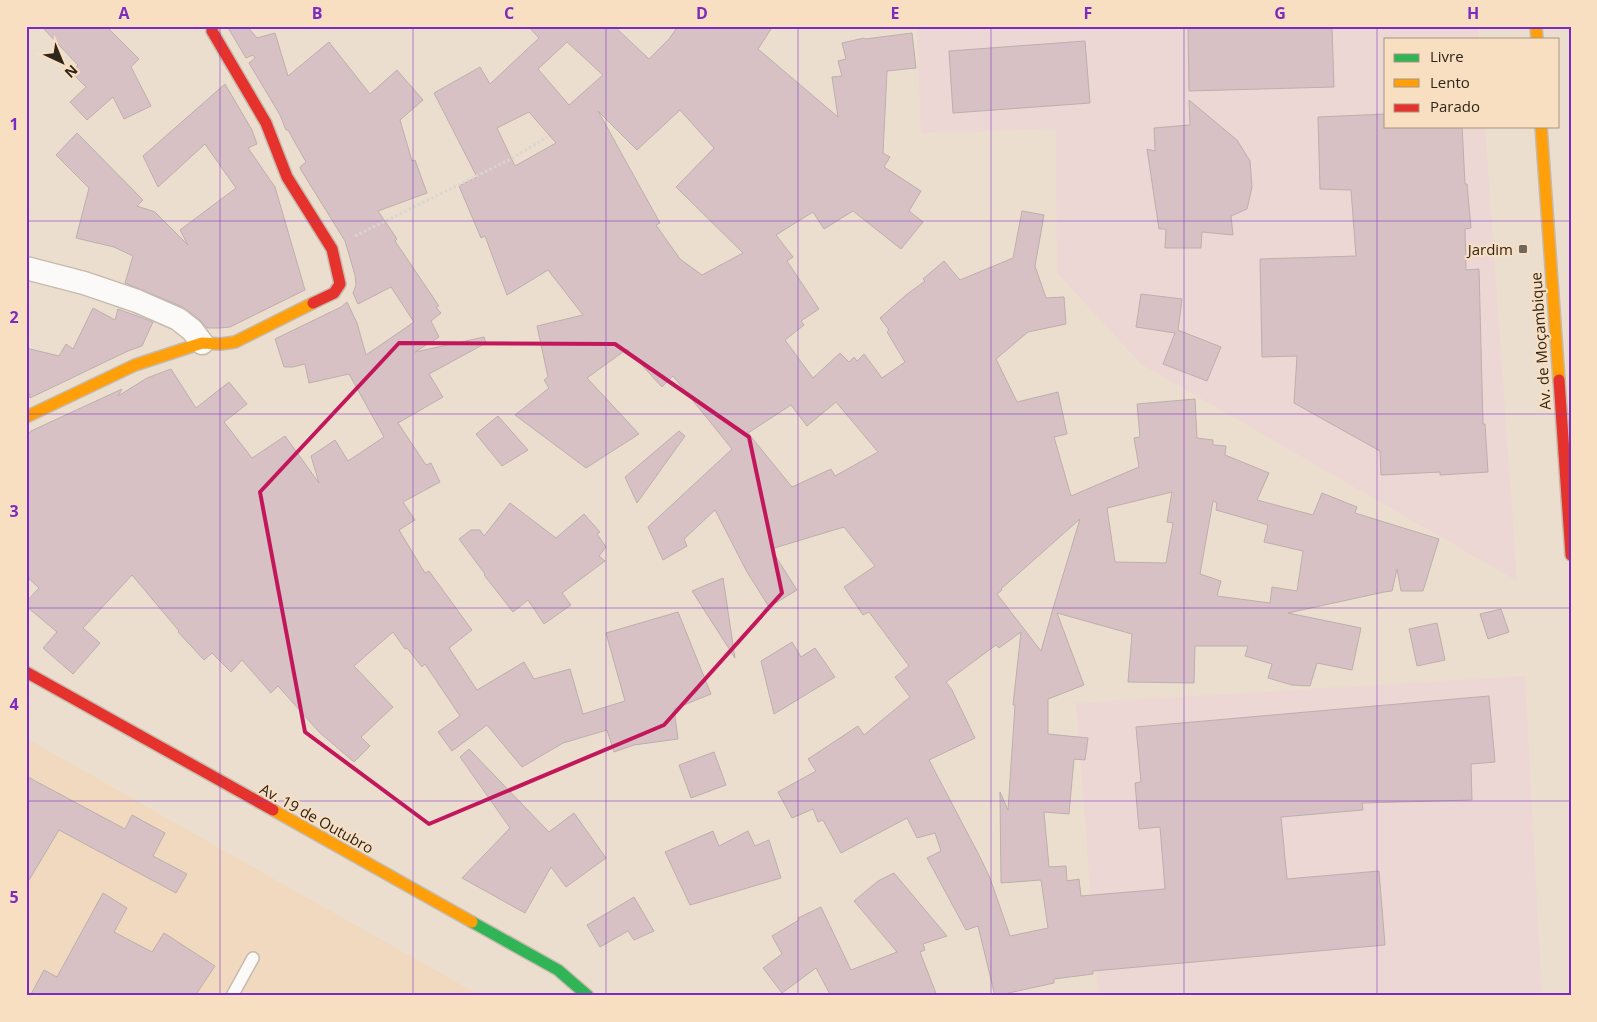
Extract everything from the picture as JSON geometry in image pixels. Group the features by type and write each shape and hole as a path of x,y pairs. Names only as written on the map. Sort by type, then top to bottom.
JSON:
{"main road":[{"path":"26,417 135,365 202,343 221,344 235,342 334,292 340,284 332,249 287,177 266,123 212,31"},
{"name":"Av. de Moçambique","path":"1540,128 1571,555"},
{"name":"Av. 19 de Outubro","path":"26,672 558,970 588,996"}],"street":[{"path":"26,268 84,283 137,301 178,320 192,330 202,343"}],"lane":[{"path":"232,996 253,958"}],"path":[{"path":"332,249 378,224 511,159 547,137"}],"highlighted area":[{"path":"399,343 615,344 749,437 782,593 664,725 429,824 305,732 260,492"}],"shaded area":[{"path":"917,26 1478,26 1479,38 1384,38 1384,128 1485,128 1517,581 1141,364 1057,273 1056,129 921,133"},
{"path":"1525,676 1542,996 1100,996 1097,979 1076,703"},
{"path":"26,738 221,849 481,996 26,996"}],"building":[{"path":"41,26 106,26 139,59 131,67 151,106 124,119 113,97 87,120 70,102 86,87 71,72 78,65"},
{"path":"227,26 247,26 257,38 275,33 288,76 329,42 370,94 397,70 423,100 400,120 412,161 415,160 427,193 378,211 397,239 395,241 439,306 436,307 441,313 431,321 439,337 415,352 484,337 486,343 429,374 443,397 398,423 426,465 431,463 440,482 403,502 415,520 399,530 425,573 429,571 472,630 449,648 477,690 524,662 534,679 570,669 583,714 625,701 606,633 678,612 711,694 674,709 678,739 634,745 614,752 607,730 563,743 522,767 487,725 452,751 438,732 460,716 425,664 422,667 407,648 405,649 393,632 354,666 393,707 361,737 370,746 354,762 319,732 278,686 271,693 242,660 231,672 212,653 204,660 178,632 132,575 83,628 100,643 73,674 43,648 57,632 26,606 26,602 39,588 26,576 26,436 31,431 122,389 118,396 147,378 171,369 196,408 229,382 247,404 224,422 252,458 285,436 319,483 311,456 335,440 348,461 384,437 349,374 309,383 305,364 284,367 275,339 341,307 347,302 357,323 366,355 414,322 391,287 358,304 353,293 356,285 355,275 345,241 301,170 300,167 306,162 249,63 255,58 253,55 246,58"},
{"path":"528,26 614,26 649,59 669,39 678,26 773,26 758,49 838,117 832,77 842,76 838,61 846,59 842,43 864,38 912,33 916,68 887,71 883,153 890,157 884,167 921,191 909,211 923,222 901,249 853,211 824,229 813,212 776,235 793,257 787,261 819,309 801,321 804,325 785,340 813,378 840,353 849,362 854,357 857,361 864,354 882,378 905,362 887,332 889,330 880,318 925,281 923,279 944,261 960,280 1013,258 1022,211 1044,215 1035,266 1046,298 1064,297 1066,324 1028,332 996,359 1017,402 1058,392 1067,434 1054,437 1071,496 1139,467 1134,438 1140,437 1137,404 1195,399 1197,438 1213,440 1213,445 1226,446 1225,455 1269,473 1257,500 1313,515 1322,493 1357,507 1355,513 1439,539 1423,591 1401,591 1397,569 1392,591 1288,613 1361,628 1352,670 1317,663 1310,686 1292,685 1268,678 1272,664 1245,656 1248,646 1195,646 1194,683 1128,682 1132,634 1057,613 1084,685 1048,699 1048,734 1088,738 1085,760 1074,759 1069,814 1044,812 1049,867 1066,866 1067,881 1079,879 1081,896 1165,889 1160,827 1139,829 1135,783 1141,782 1136,727 1489,696 1495,762 1471,764 1472,800 1362,803 1363,810 1281,817 1287,879 1379,871 1385,945 1093,971 1093,974 1054,979 1054,983 995,996 978,926 966,930 927,858 941,851 935,833 917,838 907,818 841,853 823,820 818,822 813,809 792,818 778,792 816,771 808,759 858,726 864,735 910,697 895,677 909,666 869,612 863,615 844,587 875,566 844,527 771,549 797,590 769,607 747,572 715,510 684,539 687,546 663,560 648,527 732,449 673,376 662,387 627,349 587,378 639,434 586,468 515,415 549,388 544,380 548,377 537,326 583,315 548,270 507,295 485,236 481,238 459,186 477,177 434,93 480,67 490,84 539,38","holes":["567,42 603,75 569,105 538,69","680,110 714,148 676,187 743,253 702,275 680,259 656,225 660,223 598,111 637,150","529,112 556,143 515,166 497,128","836,402 878,452 835,476 831,469 792,487 748,433 791,405 807,426","1172,492 1167,522 1173,523 1166,563 1115,562 1107,508","1213,501 1217,503 1216,510 1268,525 1264,542 1303,551 1297,591 1272,587 1270,603 1217,596 1221,581 1200,574","1080,519 1041,651 997,594 1001,589","1021,632 1013,705 1015,705 1008,810 1000,792 1001,883 1041,880 1048,928 1010,936 990,878 929,760 975,738 952,690 946,682 996,645 999,648"]},
{"path":"1188,26 1332,26 1334,87 1189,91"},
{"path":"1085,41 1090,103 953,113 949,51"},
{"path":"225,84 252,130 257,144 248,148 275,187 305,290 230,327 207,328 183,307 125,283 133,256 114,247 76,238 89,188 56,155 77,133 143,200 137,206 155,212 188,245 180,230 236,188 205,144 158,187 143,156"},
{"path":"1189,100 1237,140 1250,161 1252,187 1247,209 1231,216 1233,235 1202,232 1201,248 1165,248 1166,229 1159,229 1147,149 1155,151 1154,128 1190,125"},
{"path":"1384,114 1384,128 1462,128 1465,184 1467,184 1471,228 1465,229 1466,270 1479,269 1483,424 1485,424 1488,472 1440,475 1440,472 1381,475 1380,451 1294,403 1297,356 1262,357 1260,259 1356,256 1351,190 1320,189 1318,117"},
{"path":"1141,294 1182,299 1178,330 1221,347 1207,381 1163,364 1175,333 1136,327"},
{"path":"93,308 115,320 118,309 153,322 142,346 30,398 26,381 26,348 59,356 66,344 73,349"},
{"path":"498,416 528,450 502,466 476,434"},
{"path":"679,431 685,436 637,503 625,477"},
{"path":"510,503 556,538 584,514 600,532 597,534 606,547 599,556 605,561 562,593 571,605 544,624 528,600 513,612 459,539 471,530 480,530 484,536"},
{"path":"723,578 735,658 692,591"},
{"path":"1501,609 1509,632 1488,639 1480,614"},
{"path":"1437,623 1445,660 1417,666 1409,629"},
{"path":"792,642 801,657 815,648 835,677 774,714 761,661"},
{"path":"469,749 549,832 574,813 606,858 566,887 551,867 525,913 462,878 510,828 460,757"},
{"path":"714,752 726,785 691,798 679,765"},
{"path":"26,776 125,829 132,815 165,833 153,856 187,874 176,893 59,830 26,885"},
{"path":"713,831 719,846 748,831 755,846 769,840 781,878 690,905 665,852"},
{"path":"894,873 947,936 923,944 925,950 920,952 937,996 831,996 816,968 782,993 763,968 782,954 772,936 799,920 798,918 821,907 851,970 897,952 854,901 878,881"},
{"path":"103,893 127,908 114,932 152,952 164,933 215,966 195,996 30,996 44,970 57,977"},
{"path":"634,897 654,931 634,940 628,931 600,947 587,925"}],"traffic: fast":[{"path":"472,922 558,970 588,996"}],"traffic: slow":[{"path":"1536,26 1537,38"},
{"path":"1541,128 1559,380"},
{"path":"26,417 135,365 202,343 221,344 235,342 313,303"},
{"path":"273,810 472,922"}],"traffic: jam":[{"path":"212,31 266,123 287,177 332,249 340,284 334,293 313,303"},
{"path":"1559,380 1571,555"},
{"path":"26,672 273,810"}],"place":[{"name":"Jardim","path":"1523,249"}]}
